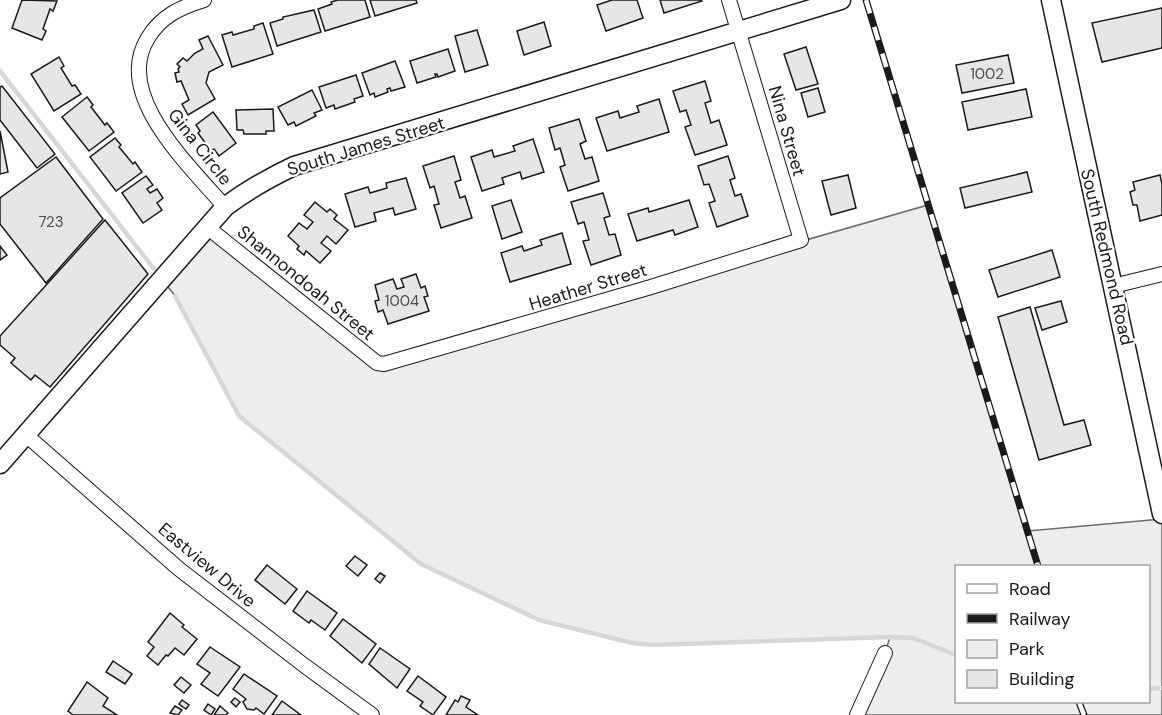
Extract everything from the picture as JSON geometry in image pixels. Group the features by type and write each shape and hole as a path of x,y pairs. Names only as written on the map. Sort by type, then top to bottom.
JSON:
{"street":[{"name":"Gina Circle","path":"204,0 172,12 152,30 140,54 138,70 140,87 146,105 172,146 225,207"},
{"path":"729,0 737,33"},
{"name":"South James Street","path":"0,464 207,227 225,207 245,191 294,166 841,0"},
{"name":"South Redmond Road","path":"1051,0 1162,514"},
{"name":"Nina Street","path":"737,33 750,67 801,240"},
{"name":"Shannondoah Street","path":"207,227 377,363 384,364"},
{"name":"Heather Street","path":"384,364 651,287 801,240"},
{"path":"1113,286 1162,274"},
{"name":"Eastview Drive","path":"26,435 179,569 372,715"},
{"path":"857,715 885,652"}],"green space":[{"path":"928,205 1028,531 1162,519 1162,715 858,715 890,637 652,645 632,643 539,620 421,564 239,416 176,297 161,278 207,227 377,363"}],"building":[{"path":"22,0 57,1 53,11 50,9 42,40 12,28"},
{"path":"338,0 365,0 370,17 325,31 318,9"},
{"path":"370,0 416,0 417,3 375,16"},
{"path":"612,0 637,0 643,18 606,31 597,5"},
{"path":"660,0 701,0 702,1 664,13"},
{"path":"1162,8 1162,48 1102,62 1092,23"},
{"path":"314,10 321,32 277,46 270,23 283,19 283,17"},
{"path":"544,22 551,46 524,55 517,31"},
{"path":"263,23 273,54 232,67 222,35 232,32 233,35 254,29 254,26"},
{"path":"477,30 488,65 465,72 455,36"},
{"path":"208,36 223,65 209,72 206,83 215,99 188,115 182,104 189,100 181,81 177,82 175,73 179,72 180,67 177,64 183,58 187,61 203,49 199,40"},
{"path":"806,47 818,84 796,90 784,54"},
{"path":"448,49 455,71 438,77 435,74 436,77 417,83 410,61"},
{"path":"1008,55 1014,83 962,93 956,65"},
{"path":"59,57 64,66 61,68 72,86 75,85 81,94 54,111 31,74"},
{"path":"395,61 405,87 391,91 390,88 387,89 388,92 375,97 374,93 370,95 362,73"},
{"path":"356,75 363,96 354,99 355,102 335,109 334,105 326,108 319,87"},
{"path":"705,81 711,101 705,103 711,123 719,120 727,145 695,155 685,127 691,125 686,110 680,112 673,91"},
{"path":"2,86 55,154 37,168 0,120 0,87"},
{"path":"818,88 825,112 808,117 801,93"},
{"path":"1026,89 1032,117 968,130 962,102"},
{"path":"312,90 322,110 314,113 316,116 296,126 294,122 288,125 278,107"},
{"path":"87,97 93,105 91,107 105,125 107,123 114,132 89,151 62,117"},
{"path":"659,99 669,132 607,151 596,118 618,111 620,118 639,112 637,106"},
{"path":"273,109 274,131 266,131 266,134 244,134 243,130 237,130 236,110"},
{"path":"213,112 236,143 219,156 214,149 211,151 198,133 200,131 196,125"},
{"path":"579,119 586,141 580,144 585,159 592,157 599,181 568,191 560,167 565,165 560,148 555,150 549,128"},
{"path":"0,131 8,172 0,174"},
{"path":"115,138 121,145 119,147 142,172 116,191 90,157"},
{"path":"533,139 544,172 522,179 520,172 502,178 504,184 482,191 471,157 492,150 494,157 515,151 513,146"},
{"path":"454,156 461,180 455,182 460,198 465,196 472,218 441,228 434,205 439,204 434,186 430,188 423,166"},
{"path":"728,156 735,178 730,180 735,196 741,194 748,216 717,227 709,203 715,201 709,184 704,185 698,166"},
{"path":"56,157 103,219 46,283 0,224 0,198"},
{"path":"1027,172 1032,192 965,208 960,188"},
{"path":"848,175 856,208 831,215 822,181"},
{"path":"1160,175 1162,215 1140,221 1137,205 1133,205 1130,192 1135,190 1133,182"},
{"path":"146,176 153,185 147,189 150,193 157,189 163,198 157,203 162,210 143,223 122,193"},
{"path":"406,178 416,209 395,215 393,208 374,213 376,221 355,227 345,194 368,187 370,193 387,188 386,183"},
{"path":"603,193 610,216 604,218 609,235 615,234 621,255 591,265 583,241 589,240 584,222 578,224 571,202"},
{"path":"511,200 522,232 502,239 492,206"},
{"path":"689,200 698,227 675,235 673,230 637,241 628,214 648,208 649,212"},
{"path":"315,202 327,212 330,209 337,215 334,219 348,230 336,244 327,236 321,243 331,251 320,263 306,251 304,255 297,249 299,246 288,236 299,223 307,229 313,222 304,215"},
{"path":"105,220 148,274 50,387 35,375 31,380 11,363 15,358 0,345 0,336"},
{"path":"562,233 571,264 510,282 501,253 522,246 524,251 542,245 540,240"},
{"path":"0,246 7,255 0,260"},
{"path":"1052,250 1060,277 998,297 989,270"},
{"path":"416,274 421,288 425,286 428,296 424,297 429,311 388,324 383,310 378,312 375,301 379,300 375,285 393,279 397,289 404,287 401,279"},
{"path":"1061,301 1067,322 1042,330 1035,308"},
{"path":"1030,307 1064,425 1084,420 1091,445 1039,460 998,317"},
{"path":"355,556 367,565 358,576 346,566"},
{"path":"267,565 297,589 285,604 255,580"},
{"path":"380,573 385,576 380,583 375,579"},
{"path":"307,591 337,613 325,630 311,620 309,623 293,611"},
{"path":"170,613 197,639 184,655 175,648 158,665 147,656 154,647 148,642"},
{"path":"343,619 376,644 362,663 330,636"},
{"path":"210,647 240,667 218,696 201,684 210,673 197,664"},
{"path":"380,648 410,669 397,688 369,664"},
{"path":"113,661 132,674 125,684 106,672"},
{"path":"244,674 277,696 264,714 256,708 247,709 243,702 246,699 233,689"},
{"path":"418,676 446,697 433,715 420,706 423,702 407,691"},
{"path":"181,677 191,685 184,693 174,685"},
{"path":"87,682 108,698 103,706 117,715 73,715 68,711"},
{"path":"461,696 470,700 466,707 478,715 446,715 455,700 458,702"},
{"path":"235,698 240,702 236,707 231,702"},
{"path":"182,700 189,705 186,709 179,704"},
{"path":"282,701 301,715 272,715"},
{"path":"208,704 215,709 211,715 204,710"},
{"path":"175,706 182,710 178,715 170,713"},
{"path":"220,706 228,713 214,715"}],"waterway":[{"path":"0,71 154,269"},
{"path":"175,296 239,416 421,564 539,620 632,643 652,645 890,637 913,638 955,655"},
{"path":"1150,689 1162,688"}],"railway":[{"path":"866,0 1038,565"},
{"path":"1079,703 1084,715"}]}
